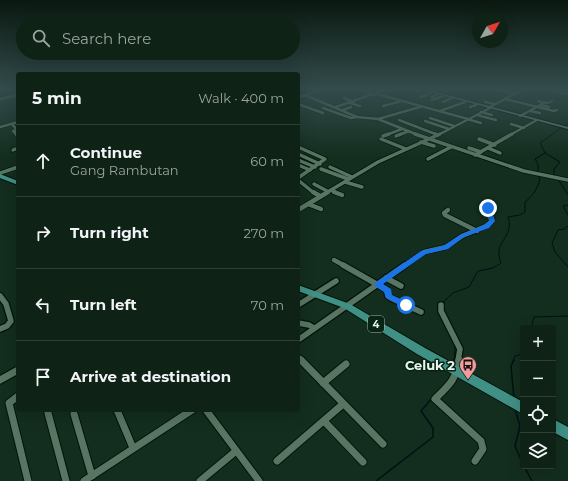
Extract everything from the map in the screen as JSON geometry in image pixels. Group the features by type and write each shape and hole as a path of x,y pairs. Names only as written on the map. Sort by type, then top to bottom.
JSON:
{"highway":[{"path":"0,175 16,182"},
{"name":"4","path":"300,289 347,306 520,406"},
{"path":"556,427 568,434"}],"street":[{"path":"319,111 323,113"},
{"path":"333,111 351,118 357,117 378,119 428,139 475,155 533,173 568,180"},
{"path":"346,111 357,117"},
{"path":"378,119 402,111"},
{"path":"502,111 568,128"},
{"path":"520,116 529,111"},
{"path":"532,111 540,113"},
{"path":"437,115 441,112 481,123"},
{"path":"300,209 348,179 374,166 381,160 438,135 481,112 492,116"},
{"path":"477,115 496,120"},
{"path":"430,118 454,126"},
{"path":"399,120 438,135"},
{"path":"475,155 537,120"},
{"path":"425,121 449,129"},
{"path":"452,121 459,124"},
{"path":"0,127 16,123"},
{"path":"12,124 16,129"},
{"path":"511,124 525,127"},
{"path":"520,124 525,127"},
{"path":"402,129 382,137 406,149"},
{"path":"396,136 409,131"},
{"path":"479,139 495,145"},
{"path":"421,142 434,146"},
{"path":"428,159 451,147"},
{"path":"300,148 325,158 320,164 300,178"},
{"path":"469,148 481,152"},
{"path":"488,148 500,153"},
{"path":"300,155 320,164"},
{"path":"300,161 314,167"},
{"path":"300,166 310,170"},
{"path":"330,167 362,187"},
{"path":"0,175 16,168"},
{"path":"321,169 348,179"},
{"path":"300,181 307,188 320,196"},
{"path":"314,184 342,195"},
{"path":"308,204 321,209"},
{"path":"300,338 424,252 446,247 462,236 486,226 492,221 490,209 486,207"},
{"path":"448,210 444,213 445,215 477,231"},
{"path":"334,260 388,291 388,296 391,298 421,312"},
{"path":"386,278 401,286"},
{"path":"300,304 336,281"},
{"path":"0,296 6,304 11,321 7,326 0,329"},
{"path":"441,305 441,311 459,345 454,369 448,387 436,399 481,442 483,450 475,461"},
{"path":"300,323 309,325 314,328"},
{"path":"300,359 383,444"},
{"path":"323,383 346,364"},
{"path":"0,380 16,371"},
{"path":"16,397 9,403 28,481"},
{"path":"277,461 343,404"},
{"path":"119,412 133,448"},
{"path":"84,481 189,412"},
{"path":"207,412 259,481"},
{"path":"48,413 66,481"},
{"path":"74,414 92,476"},
{"path":"324,421 363,462"},
{"path":"200,481 236,451"}],"waterway":[{"path":"545,153 540,143 568,123"},
{"path":"538,172 538,164 535,159 545,153"},
{"path":"545,153 560,162 554,169 554,176"},
{"path":"442,303 453,293 469,287 478,271 493,268 501,263 499,249 509,230 508,217 520,215 525,212 525,202 538,186 540,179 538,175"},
{"path":"558,179 568,195"},
{"path":"568,205 563,206 568,215"},
{"path":"568,226 564,229 558,230 552,243 555,252 568,267"},
{"path":"532,325 534,317 568,316"},
{"path":"454,361 455,346"},
{"path":"513,361 515,356 520,355"},
{"path":"514,360 511,366 514,398"},
{"path":"376,481 433,437 433,428 421,411 432,398"},
{"path":"515,409 520,426 515,446 520,457"},
{"path":"526,469 532,481"}],"place":[{"name":"Celuk 2","path":"468,380"}],"route":[{"path":"406,305 388,296 388,291 377,284 424,252 446,247 462,236 470,232 480,230 486,226 492,221 490,209 488,208"}]}
